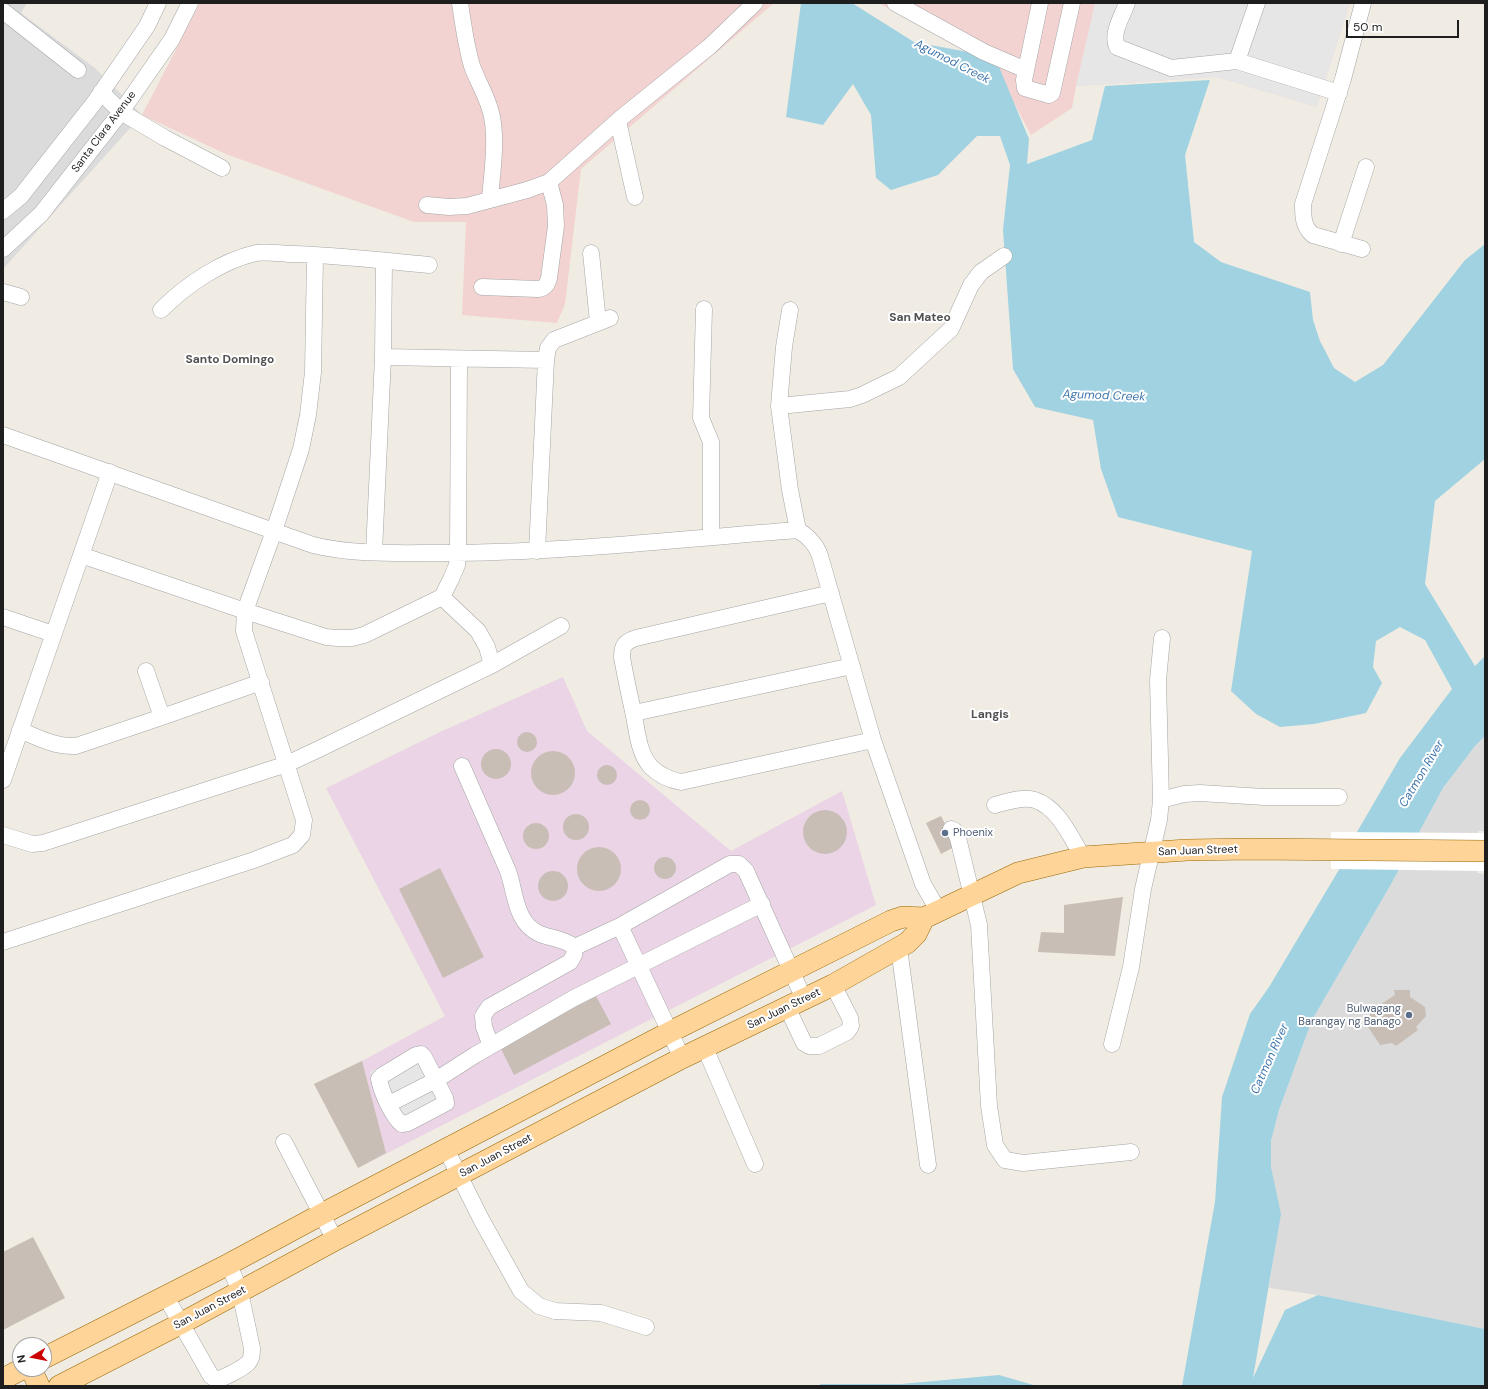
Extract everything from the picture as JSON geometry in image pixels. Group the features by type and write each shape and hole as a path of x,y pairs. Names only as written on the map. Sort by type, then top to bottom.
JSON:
{"main road":[{"name":"San Juan Street","path":"52,1354 166,1297 446,1148 670,1032 891,921 903,917 931,914 1018,873 1083,857 1195,850 1484,851"},
{"name":"San Juan Street","path":"59,1386 180,1324 335,1240 460,1176 682,1058 833,985 907,943 931,914"}],"street":[{"path":"3,211 21,196 102,92 147,26 158,3"},
{"name":"Santa Clara Avenue","path":"3,249 41,214 121,112 172,39 190,3"},
{"path":"460,3 472,66 490,108 494,130 490,199"},
{"path":"427,205 450,207 467,206 527,190 549,182 618,121 709,46 756,3"},
{"path":"895,3 984,52 1026,70"},
{"path":"1040,3 1024,80 1025,88 1049,95 1052,93 1072,3"},
{"path":"1127,3 1116,31 1114,40 1117,47 1171,68 1237,61 1339,93"},
{"path":"1237,61 1257,3"},
{"path":"1362,249 1313,235 1308,231 1305,225 1303,204 1339,93 1364,3"},
{"path":"3,11 78,70"},
{"path":"102,92 121,112 165,138 222,168"},
{"path":"618,121 636,197"},
{"path":"1341,244 1366,168"},
{"path":"482,287 538,289 547,284 556,226 555,205 549,182"},
{"path":"161,310 177,294 206,275 232,262 258,253 314,254 429,265"},
{"path":"537,550 546,360 548,348 554,340 604,320 590,253"},
{"path":"3,942 254,860 293,845 302,835 304,820 244,631 245,611 274,531 301,449 308,415 313,372 314,254"},
{"path":"779,406 850,399 862,395 899,376 951,329 971,285 981,272 1004,256"},
{"path":"374,552 383,357 384,261"},
{"path":"3,292 21,297"},
{"path":"704,309 701,418 711,442 711,537"},
{"path":"790,310 784,347 779,406 790,490 798,530"},
{"path":"383,357 546,360"},
{"path":"81,555 326,637 352,638 364,635 442,597 457,565 458,553 460,359"},
{"path":"3,435 313,545 331,549 374,552 458,553 537,550 798,530 807,536 817,547 824,567 873,740 923,884 931,914"},
{"path":"3,780 110,472"},
{"path":"831,593 630,640 624,644 622,649 622,657 639,741 650,766 660,774 672,780 681,782 873,740"},
{"path":"442,597 478,631 487,646 492,665"},
{"path":"3,616 53,634"},
{"path":"3,835 32,844 43,843 286,764 492,665 561,626"},
{"path":"1112,1044 1131,967 1143,889 1159,820 1161,800 1158,680 1162,638"},
{"path":"634,713 852,666"},
{"path":"146,671 162,717"},
{"path":"20,730 54,744 76,746 260,682"},
{"path":"462,766 508,871 514,899 525,923 532,930 543,935 558,938 575,947"},
{"path":"1161,800 1184,794 1200,793 1264,797 1339,796"},
{"path":"995,805 1018,800 1035,800 1056,815 1083,857"},
{"path":"951,829 955,831 958,838 979,925 989,1106 995,1145 1005,1160 1023,1163 1131,1152"},
{"path":"575,947 620,926 730,864 739,864 746,871 791,971 804,1043 809,1046 819,1046 847,1032 851,1026 850,1018 833,985"},
{"path":"388,1104 436,1080 574,998 762,904"},
{"path":"620,926 682,1058"},
{"path":"492,1046 484,1027 483,1016 489,1008 570,962 574,955 575,947"},
{"path":"899,948 928,1165"},
{"path":"704,1048 755,1164"},
{"path":"421,1054 424,1056 446,1098 446,1103 408,1123 402,1124 398,1121 388,1104 380,1086 380,1079 383,1075 416,1055 421,1054"},
{"path":"284,1142 335,1240"},
{"path":"446,1148 482,1221 521,1291 539,1306 555,1312 601,1313 646,1327"},
{"path":"166,1297 211,1376 217,1380 224,1378 249,1363 252,1357 252,1348 240,1292 229,1264"}],"shaded area":[{"path":"3,3 27,3 21,13 95,68 142,115 3,269"},
{"path":"200,3 774,3 581,169 565,304 557,323 462,315 466,222 414,222 226,154 142,115"},
{"path":"878,3 1350,3 1317,107 1217,77 1076,86 1072,108 1031,135 990,57"},
{"path":"1095,3 1350,3 1317,107 1217,77 1076,86"},
{"path":"563,677 587,731 731,851 842,791 876,905 358,1168 314,1084 362,1061 445,1016 326,788 440,732"},
{"path":"1485,736 1485,831 1478,831 1477,873 1485,874 1485,1329 1318,1295 1269,1288 1280,1214 1271,1167 1271,1141 1279,1110 1312,1020 1390,886 1443,788 1475,746"},
{"path":"424,1046 453,1103 400,1133 370,1072"}],"water":[{"path":"801,3 852,3 914,42 995,57 1029,139 1027,164 1092,140 1105,86 1210,80 1185,155 1194,242 1221,262 1310,292 1313,320 1320,341 1334,368 1355,382 1383,365 1465,260 1485,244 1485,459 1435,501 1425,584 1475,666 1485,656 1485,736 1475,746 1443,788 1390,886 1312,1020 1279,1110 1271,1141 1271,1167 1281,1214 1253,1378 1285,1310 1318,1295 1485,1329 1485,1386 1182,1386 1215,1202 1222,1097 1250,1014 1269,987 1343,863 1357,832 1400,758 1452,689 1425,640 1400,627 1376,641 1373,667 1382,683 1366,713 1314,724 1280,727 1256,714 1231,691 1252,551 1118,517 1101,469 1093,420 1035,407 1013,369 1003,230 1010,165 1000,136 977,136 938,175 891,190 876,178 871,115 853,84 823,125 786,117"},
{"path":"999,1375 1037,1386 821,1386 820,1384 901,1384"}],"pier":[{"path":"1331,832 1484,833 1484,871 1331,869"}],"building":[{"path":"523,732 531,732 537,738 537,746 531,752 523,752 517,746 517,738"},
{"path":"496,749 507,753 511,764 507,775 496,779 485,775 481,764 485,753"},
{"path":"549,751 557,751 569,757 575,769 575,777 569,789 557,795 549,795 537,789 531,777 531,769 537,757"},
{"path":"603,765 611,765 617,771 617,779 611,785 603,785 597,779 597,771"},
{"path":"636,800 644,800 650,806 650,814 644,820 636,820 630,814 630,806"},
{"path":"825,810 837,814 843,820 847,832 843,844 837,850 825,854 813,850 807,844 803,832 807,820 813,814"},
{"path":"576,814 585,818 589,827 585,836 576,840 567,836 563,827 567,818"},
{"path":"941,816 956,846 941,854 926,823"},
{"path":"536,823 545,827 549,836 545,845 536,849 527,845 523,836 527,827"},
{"path":"599,847 611,851 617,857 621,869 617,881 611,887 599,891 587,887 581,881 577,869 581,857 587,851"},
{"path":"665,857 669,858 675,864 675,872 669,878 665,879 661,878 655,872 654,868 655,864 661,858"},
{"path":"440,868 484,957 443,978 399,889"},
{"path":"553,871 564,875 568,886 564,897 553,901 542,897 538,886 542,875"},
{"path":"1123,897 1115,956 1038,952 1041,932 1064,933 1064,905"},
{"path":"1394,990 1410,990 1410,997 1425,1007 1426,1016 1416,1027 1418,1030 1396,1046 1392,1043 1380,1045 1366,1024 1372,1010 1395,995"},
{"path":"596,996 611,1024 514,1075 500,1047"},
{"path":"362,1061 386,1153 358,1168 314,1084"},
{"path":"33,1237 65,1298 3,1330 3,1252"}],"place":[{"name":"Phoenix","path":"945,833"},
{"name":"Bulwagang Barangay ng Banago","path":"1409,1015"}],"district":[{"name":"San Mateo","path":"920,318"},
{"name":"Santo Domingo","path":"230,360"},
{"name":"Langis","path":"990,715"}],"water label":[{"name":"Agumod Creek","path":"952,62"},
{"name":"Agumod Creek","path":"1104,396"},
{"name":"Catmon River","path":"1422,774"},
{"name":"Catmon River","path":"1270,1059"}]}
